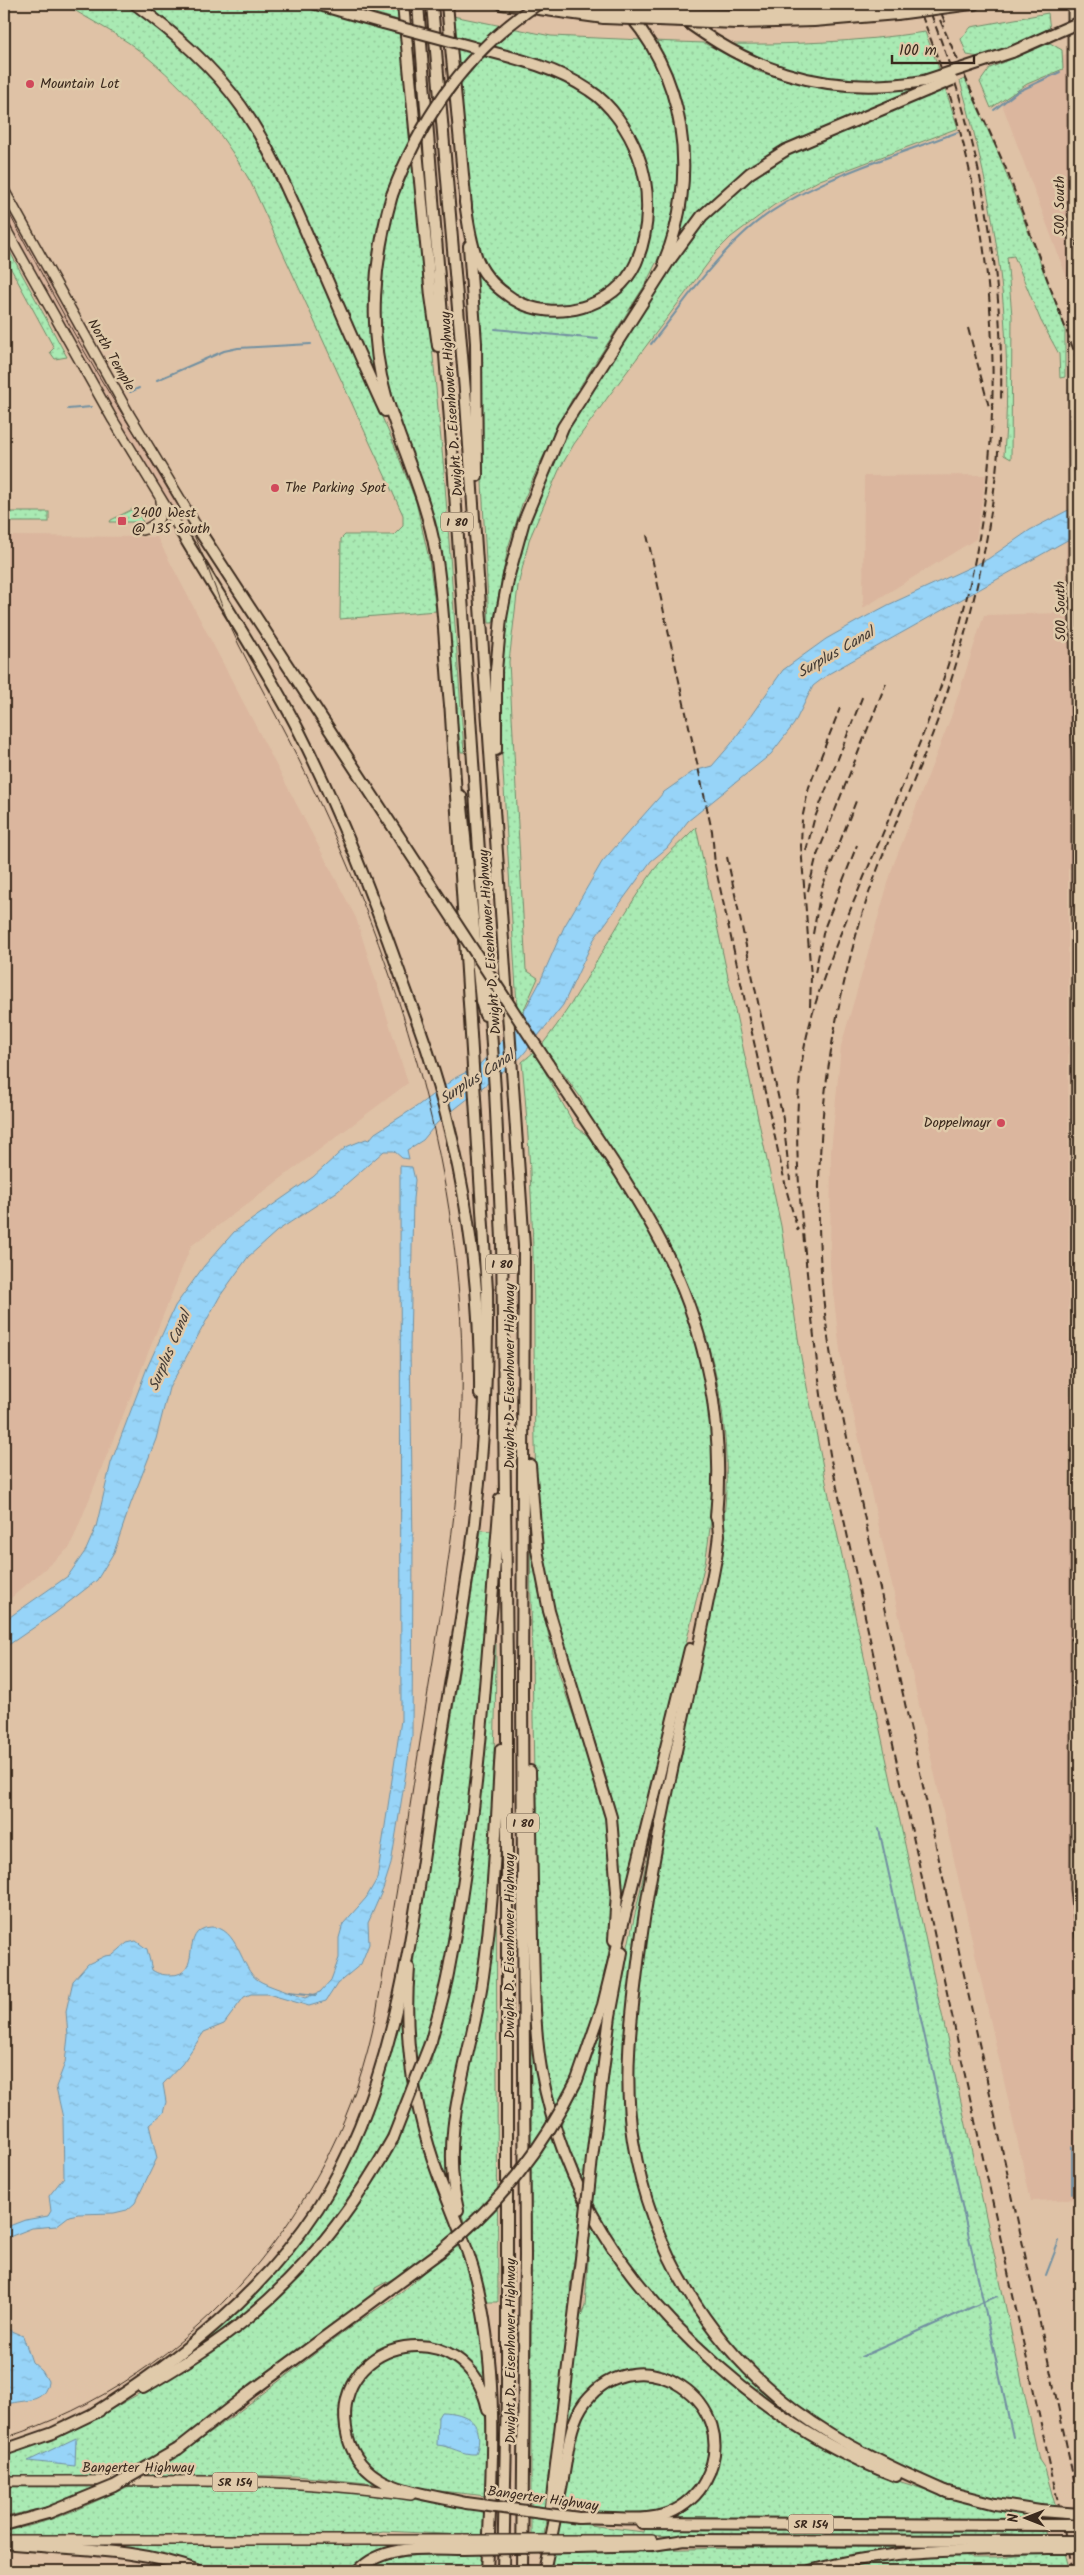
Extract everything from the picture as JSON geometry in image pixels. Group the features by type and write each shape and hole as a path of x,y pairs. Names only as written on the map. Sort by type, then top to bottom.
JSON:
{"highway":[{"path":"135,4 182,41 206,64 253,124 284,182 415,476"},
{"path":"316,4 548,68 591,91 602,101 628,135 638,156 647,188 647,212 643,239 636,264 621,283 598,301 588,306 563,311 550,312 526,306 500,290 484,272 473,247 465,202"},
{"path":"403,4 431,296 451,433"},
{"name":"Dwight D. Eisenhower Highway","path":"418,4 451,433 495,1090 502,1239 507,1667 507,2393 503,2571"},
{"name":"Dwight D. Eisenhower Highway","path":"432,4 477,564 524,1246 522,1693 525,2284 522,2571"},
{"path":"446,4 476,343 477,564"},
{"path":"502,4 604,13 671,14 739,19 969,5"},
{"path":"491,1040 481,1001 470,869 450,700 436,554 415,476 386,395 377,342 375,309 378,262 392,195 410,150 447,89 481,50 500,32 538,4"},
{"path":"554,4 604,13"},
{"path":"619,4 650,44 664,71 677,109 683,145 685,169 681,208 670,246 648,294"},
{"path":"664,4 719,45 748,60 786,74 846,85 926,86"},
{"path":"898,10 916,4"},
{"path":"496,836 496,670 501,618 518,542 563,427 648,294 702,216 750,173 786,150 926,86 1012,52 1080,22"},
{"path":"94,2413 191,2346 240,2303 277,2264 318,2207 350,2152 377,2081 394,2017 415,1910 475,1521 480,1458 480,1381 477,1306 466,1208 436,1080 385,930 351,840 298,730 232,612 180,530"},
{"path":"199,530 650,1222 671,1262 687,1299 704,1353 714,1408 718,1468 717,1512 719,1535 716,1558 659,1824 636,1976 629,2047 628,2090 633,2138 641,2179 659,2234 682,2283 711,2327 748,2369 782,2400 822,2429 881,2462 949,2493"},
{"path":"450,700 487,1290 488,1356 475,1521"},
{"path":"524,1390 536,1541 540,1568 550,1611 611,1817 617,1892 613,1963"},
{"path":"4,2450 43,2437 141,2389 199,2354 250,2316 291,2278 344,2216 392,2138 431,2042 449,1970 476,1786 505,1438"},
{"path":"4,2525 48,2513 114,2486 178,2449 253,2390 440,2252 476,2223 515,2179 555,2124 577,2080 595,2031 613,1963 710,1561 717,1512"},
{"path":"462,2234 450,2162 453,2122 483,1976 507,1667"},
{"path":"522,1693 529,1732 534,1995 538,2049 555,2125 569,2166 589,2209 612,2248 650,2299 688,2340 754,2397 793,2424 848,2455 917,2484 994,2504 1040,2511 1080,2514"},
{"path":"544,2571 610,2016 648,1824"},
{"path":"415,1910 408,1980 408,2039 416,2105 434,2164 462,2234 478,2288 488,2344 492,2390 487,2571"},
{"path":"466,2503 407,2489 380,2480 360,2462 351,2447 345,2420 349,2394 355,2381 366,2366 400,2348 417,2345 432,2347 454,2356 472,2372 485,2395 488,2412 490,2458"},
{"path":"544,2571 572,2429 585,2402 598,2388 611,2381 638,2374 665,2377 689,2391 706,2413 712,2429 714,2444 710,2472 702,2488 688,2502 667,2514 646,2518 601,2516 579,2518"},
{"name":"Bangerter Highway","path":"466,2503 579,2518 667,2524 1080,2525"},
{"name":"SR 154","path":"464,2544 575,2543 653,2545 685,2540 1047,2545 1080,2541"},
{"path":"4,2541 130,2553 172,2562 199,2571"},
{"path":"358,2571 376,2558 395,2552 464,2544"},
{"path":"810,2571 860,2558 893,2553 1047,2545 1080,2548"}],"main road":[{"name":"North Temple","path":"4,190 129,414 199,530"},
{"path":"4,226 113,420 180,530"},
{"path":"142,530 158,522 161,514 161,498"},
{"name":"Bangerter Highway","path":"4,2481 290,2482 360,2488 466,2503"},
{"path":"4,2541 464,2544"}],"street":[{"name":"500 South","path":"1072,4 1078,1502 1075,1889 1080,1937"}],"shaded area":[{"path":"1080,47 1080,313 996,88"},
{"path":"4,199 103,380 186,516 178,518 71,342 4,219"},
{"path":"986,475 976,539 863,608 864,476"},
{"path":"1080,535 1080,868 1068,869 1069,1509 1080,1509 1080,2199 1031,2201 841,1359 830,1266 831,1151 841,1046 893,866 951,717 984,615 1066,613 1066,540"},
{"path":"4,536 157,537 356,918 408,1083 191,1246 70,1547 4,1604"}],"green space":[{"path":"64,4 125,4 152,22 195,60 221,88 257,140 279,183 393,442 416,502 429,559 436,611 340,619 341,539 345,535 394,535 403,526 403,515 251,183 226,143 198,107 166,73 129,43"},
{"path":"141,4 306,4 402,30 411,136 385,201 374,255 380,385 376,386 293,190 225,78 177,30"},
{"path":"345,4 399,5 401,21"},
{"path":"668,4 868,4 820,8 747,10 674,9"},
{"path":"1048,13 1050,31 986,58 967,55 961,39 971,27"},
{"path":"453,16 551,36 643,40 654,58 673,105 681,181 667,241 645,285 572,399 522,504 508,548 493,623 489,623 471,258 486,284 505,301 515,307 534,314 559,316 575,314 587,311 614,297 648,230 638,148 591,88 455,37"},
{"path":"925,32 940,71 927,75 855,83 791,73 721,44 823,42"},
{"path":"652,41 704,43 759,72 806,85 869,91 926,85 848,117 772,155 720,193 681,238 677,236 687,183 687,143 679,108"},
{"path":"1050,43 1062,50 1063,69 1027,84 991,108 980,82 990,68"},
{"path":"456,46 552,74 586,93 603,107 625,135 637,162 642,185 643,222 633,260 619,282 583,306 530,306 487,275 474,241"},
{"path":"965,79 999,155 1065,328 1065,377 1060,378 1059,354 1041,321 1014,256 1007,257 1012,316 1011,459 1004,455 1006,360 999,266 983,174 973,127 960,81"},
{"path":"944,85 958,128 820,180 774,205 731,237 717,251 574,444 559,470 529,540 518,586 509,662 526,970 538,978 522,1014 517,1006 499,704 501,667 504,630 519,558 529,523 556,454 573,421 683,247 722,201 760,171 810,142"},
{"path":"413,150 444,471 464,752 461,752 453,693 446,602 383,372 378,300 390,211"},
{"path":"4,241 67,357 55,359 50,352 54,348 4,256"},
{"path":"135,508 143,522 110,522 111,520"},
{"path":"4,512 49,512 49,522 4,522"},
{"path":"696,827 781,1226 801,1357 826,1482 1039,2460 1045,2469 1056,2508 976,2495 937,2483 899,2468 862,2449 826,2428 793,2405 763,2379 739,2354 696,2298 664,2236 651,2203 641,2169 635,2134 632,2091 633,2046 637,2002 661,1848 709,1613 722,1535 726,1483 724,1431 717,1381 704,1331 687,1284 669,1244 596,1128 582,1099 542,1045 571,1005 622,919 654,870"},
{"path":"534,1052 575,1126 588,1136 621,1185 671,1271 685,1305 696,1341 705,1377 710,1414 713,1489 705,1563 620,1920 619,1852 612,1802 600,1758 556,1623 549,1596 540,1540 535,1455 531,1202 522,1062"},
{"path":"481,1530 493,1531 473,1776 451,1935 441,1986 421,2061 430,2066 453,1970 464,1900 484,1737 492,1644 496,1644 493,1784 483,1933 474,2000 450,2109 447,2136 447,2164 450,2192 444,2183 437,2165 420,2101 414,2056 413,1968 424,1879"},
{"path":"530,1543 534,1553 539,1591 554,1656 601,1800 609,1841 613,1881 612,1921 599,1999 588,2037 556,2112 544,2062 538,2007"},
{"path":"666,1773 625,2074 649,2217 715,2336 839,2443 837,2446 745,2385 678,2325 622,2258 592,2204 597,2149 619,1987"},
{"path":"496,1868 498,2302 485,2302 481,2279 460,2208 453,2159"},
{"path":"531,2005 537,2067 583,2205 570,2286 571,2308 544,2536 531,2536"},
{"path":"401,2007 403,2007 411,2087 377,2159 319,2242 267,2297 193,2355 191,2352 237,2312 278,2267 370,2114 389,2058"},
{"path":"603,2024 606,2025 584,2192 559,2128 588,2069"},
{"path":"413,2102 457,2233 398,2276 375,2288 375,2296 191,2433 124,2476 4,2476 4,2455 85,2424 185,2368 295,2279 400,2131"},
{"path":"591,2218 610,2253 646,2301 670,2327 735,2386 895,2480 951,2498 1041,2516 1042,2520 665,2519 694,2500 706,2489 712,2478 717,2461 718,2443 716,2427 710,2412 701,2398 690,2387 660,2373 636,2371 617,2374 605,2379 594,2387 583,2402 569,2430 565,2430 579,2320 585,2306"},
{"path":"462,2244 478,2318 484,2354 487,2392 473,2369 455,2353 433,2344 410,2342 387,2347 367,2359 351,2378 342,2403 341,2424 343,2437 346,2442 378,2482 377,2484 296,2476 147,2475 209,2433 359,2321 399,2294 443,2256"},
{"path":"424,2349 457,2362 466,2370 475,2383 485,2413 487,2447 485,2496 431,2490 389,2481 380,2476 367,2464 358,2451 349,2419 350,2403 355,2388 364,2374 377,2362 388,2356 400,2352"},
{"path":"632,2378 654,2380 669,2384 683,2390 698,2405 708,2428 710,2441 710,2454 702,2478 684,2501 655,2511 623,2512 561,2507 571,2447 584,2413 595,2399 611,2387"},
{"path":"129,2486 281,2486 394,2496 484,2511 483,2536 383,2531 357,2536 4,2536 4,2531 52,2519 84,2507"},
{"path":"4,2487 101,2487 60,2504 4,2517"},
{"path":"558,2521 643,2532 644,2528 1045,2529 1047,2536 997,2533 996,2537 555,2535"},
{"path":"117,2545 395,2545 396,2548 354,2571 206,2571 189,2564 117,2548"},
{"path":"778,2547 902,2547 902,2550 800,2571 549,2571 553,2552"},
{"path":"482,2553 481,2571 364,2571 375,2564 398,2557"},
{"path":"1065,2553 1070,2571 824,2571 884,2559 957,2554 971,2558 996,2558"}],"water":[{"name":"Surplus Canal","path":"1080,504 1080,533 830,673 813,686 794,724 771,754 688,821 667,848 651,861 594,939 563,1005 521,1057 437,1123 423,1140 407,1150 409,1159 402,1158 394,1151 384,1151 338,1191 277,1231 248,1257 220,1296 169,1388 156,1439 114,1552 97,1580 55,1613 4,1648 4,1621 68,1576 86,1550 96,1527 111,1463 147,1368 175,1306 204,1266 234,1232 313,1177 346,1147 366,1139 369,1140 375,1133 416,1107 455,1078 478,1066 516,1026 539,984 564,927 602,862 664,792 694,771 712,766 731,744 783,670 826,639 856,622 888,605 988,559 1030,530"},
{"path":"400,1166 412,1167 415,1180 410,1348 413,1545 412,1736 391,1864 383,1889 368,1923 369,1944 361,1964 337,1984 326,2001 309,2006 268,1994 251,1994 244,1997 224,2024 204,2032 182,2064 163,2084 166,2102 163,2113 149,2125 157,2158 135,2203 127,2210 114,2213 69,2216 56,2226 32,2228 4,2239 4,2228 25,2220 48,2216 51,2211 49,2196 64,2177 63,2118 56,2087 65,2063 68,2036 66,2011 73,1981 88,1964 105,1956 113,1955 127,1943 136,1941 147,1949 152,1970 165,1975 180,1973 186,1968 189,1961 195,1935 201,1930 211,1927 227,1933 252,1975 258,1980 305,1998 320,1992 331,1980 339,1958 339,1938 343,1924 366,1898 377,1879 401,1720"},
{"path":"4,2328 23,2336 32,2362 42,2371 48,2381 43,2394 39,2397 8,2404 4,2410"},
{"path":"441,2412 459,2414 467,2417 472,2422 479,2435 476,2454 437,2445 438,2417"},
{"path":"76,2438 75,2466 28,2461"}],"waterway":[{"path":"994,110 1017,92 1060,72"},
{"path":"651,344 718,259 743,234 765,216 817,186 874,162 958,132"},
{"path":"495,329 598,339"},
{"path":"157,380 224,351 238,348 311,344"},
{"path":"130,392 139,388"},
{"path":"68,409 91,407"},
{"path":"879,1829 1013,2437"},
{"path":"289,1992 316,1995"},
{"path":"1072,2147 1072,2193"},
{"path":"1046,2275 1059,2241"},
{"path":"861,2357 997,2296"}],"tram line":[{"path":"4,204 85,352 166,483 187,521 232,630 314,791 372,926 397,996 418,1066 436,1137 449,1210 458,1282 462,1356 460,1445 452,1533 376,2014 357,2085 329,2153 292,2217 247,2276 195,2329 137,2374 73,2411 4,2438"}],"railway":[{"path":"917,4 949,92 972,182 987,272 992,363 990,454 978,545 957,635 927,724 829,964 808,1032 799,1082 797,1137 799,1191 818,1367 831,1460 1073,2571"},
{"path":"927,4 961,100 974,149 984,199 998,299 1001,401"},
{"path":"937,4 946,24"},
{"path":"940,20 1007,171 1080,367"},
{"path":"968,328 989,407"},
{"path":"999,439 987,536 966,631 938,718 869,893 853,945 841,998 831,1051 824,1105 819,1214 821,1268 826,1322 845,1428 1080,2507"},
{"path":"647,535 712,831 715,865 787,1192 798,1231"},
{"path":"808,891 816,858 886,683"},
{"path":"806,851 814,820 863,695"},
{"path":"810,1007 811,977 801,846 802,819 809,787 840,708"},
{"path":"813,934 821,890 856,801"},
{"path":"815,973 824,929 857,845"},
{"path":"727,857 783,1119 790,1180"}],"place":[{"name":"Mountain Lot","path":"30,84"},
{"name":"The Parking Spot","path":"275,488"},
{"name":"2400 West @ 135 South","path":"122,521"},
{"name":"Doppelmayr","path":"1001,1123"}]}
